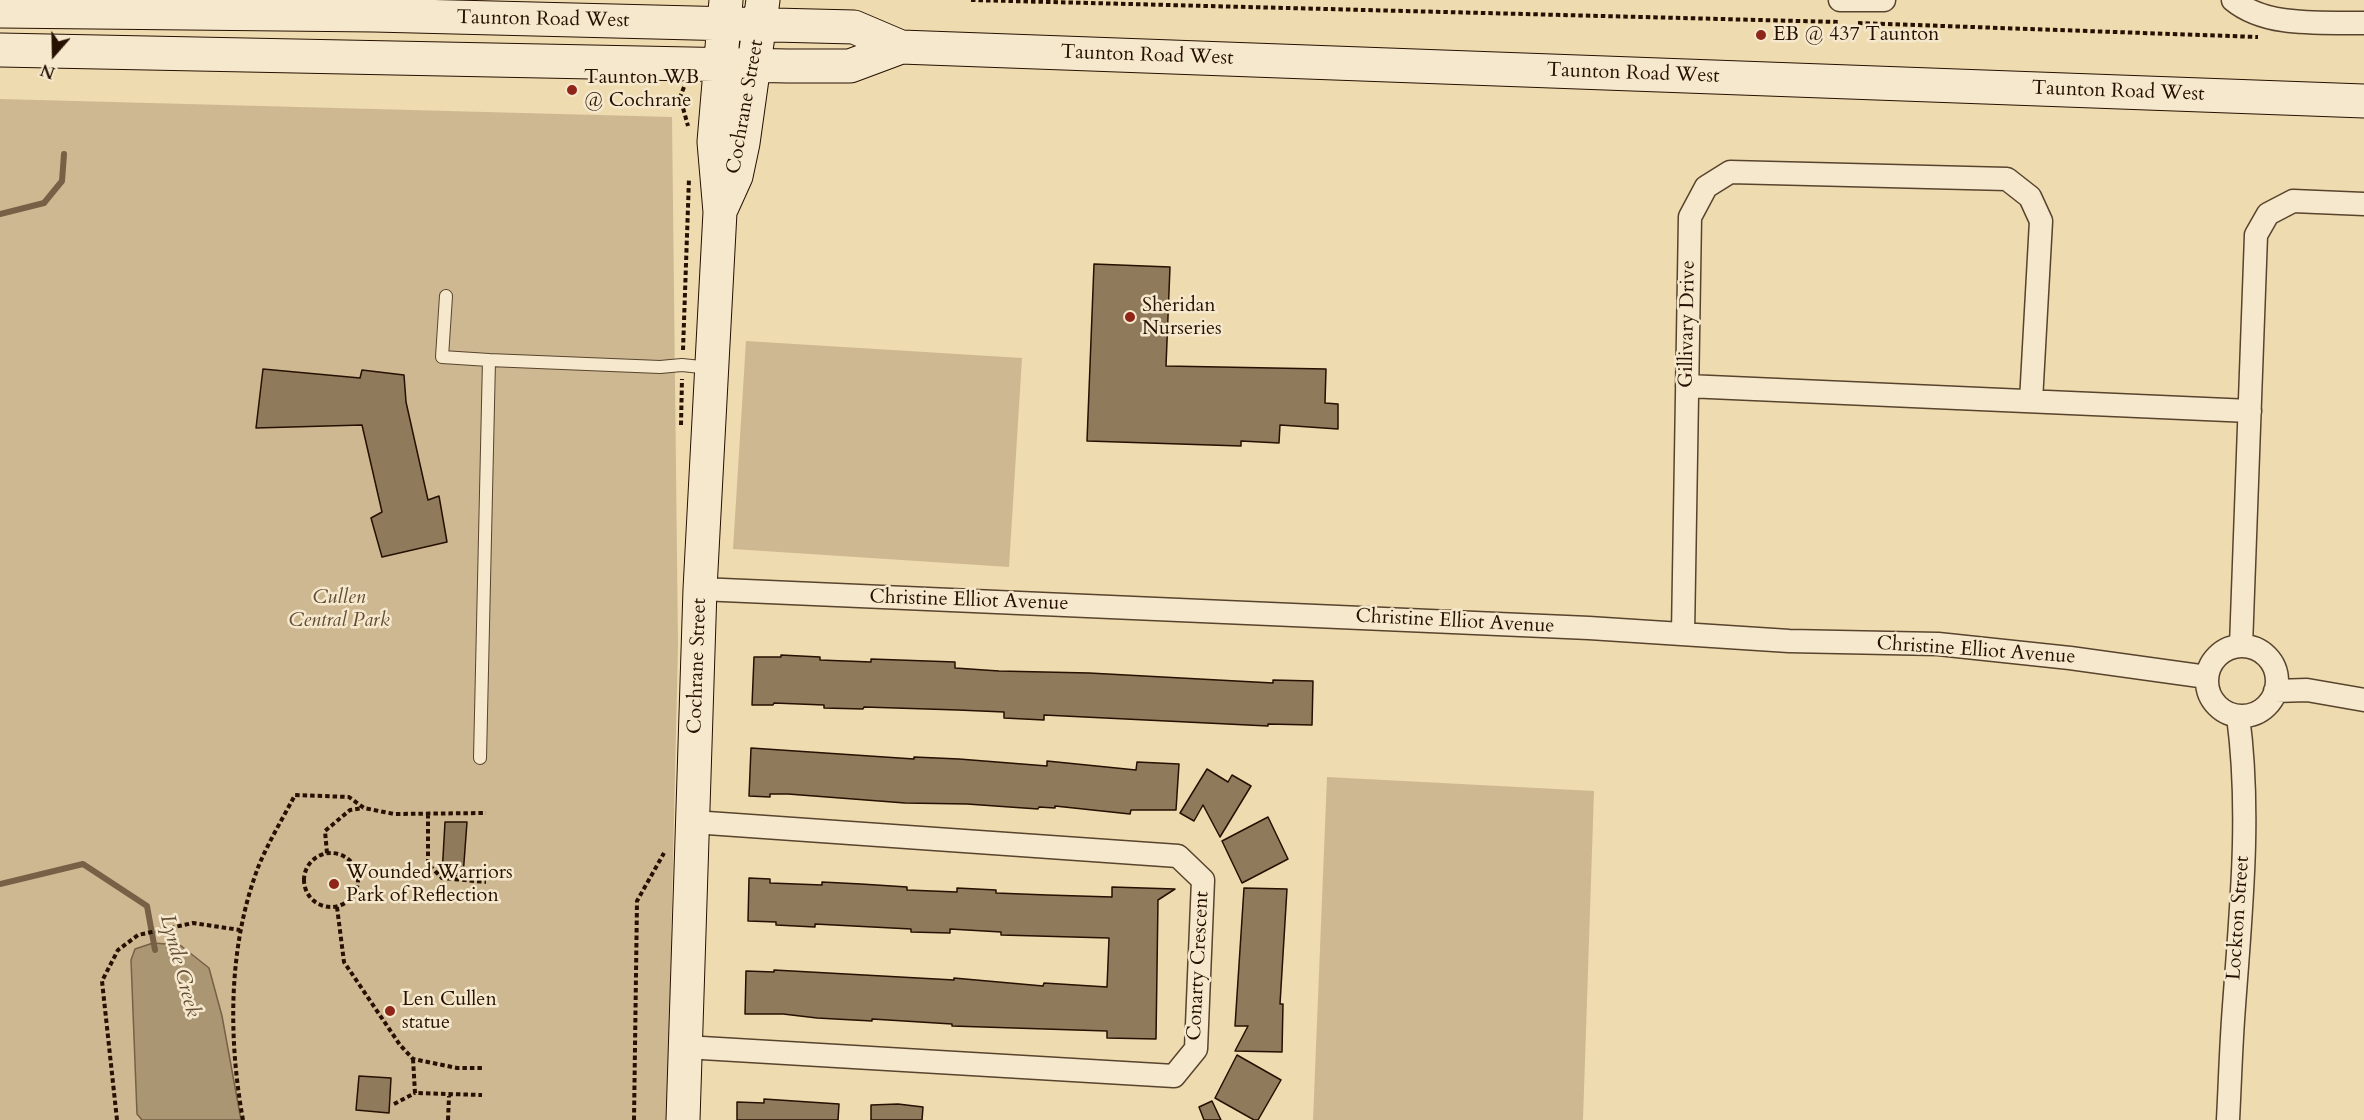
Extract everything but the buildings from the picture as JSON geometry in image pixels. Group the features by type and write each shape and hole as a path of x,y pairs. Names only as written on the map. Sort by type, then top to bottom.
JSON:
{"main road":[{"name":"Taunton Road West","path":"0,11 374,15 762,13 854,27 901,47 2364,101"},
{"name":"Cochrane Street","path":"683,1120 700,589 696,367 720,212 714,142 724,12"},
{"name":"Cochrane Street","path":"720,212 736,176 762,13"},
{"name":"Taunton Road West","path":"0,50 754,66 850,66 901,47"}],"street":[{"path":"1840,0 1884,0"},
{"path":"2233,0 2241,7 2272,18 2311,22 2364,23"},
{"name":"Gillivary Drive","path":"1683,634 1690,217 1706,188 1730,172 2007,179 2030,197 2041,221 2031,401"},
{"path":"2241,646 2256,235 2268,214 2293,201 2364,204"},
{"path":"1687,386 2250,411"},
{"name":"Christine Elliot Avenue","path":"700,589 1356,617 1789,641 1938,644 2070,657 2207,677"},
{"path":"2241,646 2259,651 2272,663 2276,674 2275,691 2268,704 2260,711 2238,716 2228,713 2212,700 2208,692 2207,677 2211,664 2217,657 2224,651 2241,646"},
{"path":"2275,691 2307,690 2364,700"},
{"name":"Lockton Street","path":"2228,1120 2233,1009 2244,878 2243,751 2238,716"},
{"name":"Conarty Crescent","path":"685,1047 1174,1076 1196,1049 1203,880 1179,856 693,822"}],"lane":[{"path":"446,296 442,357 696,367"},
{"path":"480,758 489,360"}],"path":[{"path":"971,0 1845,23"},
{"path":"1857,23 2270,38"},
{"path":"684,88 680,97 691,135"},
{"path":"680,437 696,367 689,169"},
{"path":"243,1120 232,1016 240,930 259,865 295,795 349,797 364,808"},
{"path":"327,853 325,831 350,810 364,808 394,814 486,813"},
{"path":"428,814 428,864 442,878 486,882"},
{"path":"634,1120 637,902 664,854 665,844"},
{"path":"327,853 346,857 358,873 358,885 354,894 344,904 337,907 326,907 314,901 306,893 303,881 313,860 327,853"},
{"path":"337,907 344,962 412,1059 415,1094"},
{"path":"117,1120 102,981 118,950 138,935 193,923 240,930"},
{"path":"412,1059 457,1068 483,1068"},
{"path":"394,1104 415,1094 482,1095"},
{"path":"448,1120 449,1096"}],"green space":[{"name":"Cullen Central Park","path":"0,99 672,117 678,645 667,1120 0,1120"},
{"path":"746,341 1022,358 1009,567 733,549"},
{"path":"1327,777 1594,791 1583,1120 1313,1120"}],"water":[{"path":"153,943 180,945 209,968 222,1016 241,1120 142,1120 137,1114 131,960 135,949"}],"waterway":[{"name":"Lynde Creek","path":"0,214 44,203 62,181 64,154"},
{"name":"Lynde Creek","path":"0,884 83,864 147,906 155,950"}],"place":[{"name":"EB @ 437 Taunton","path":"1761,35"},
{"name":"Taunton WB @ Cochrane","path":"572,90"},
{"name":"Sheridan Nurseries","path":"1130,317"},
{"name":"Wounded Warriors Park of Reflection","path":"334,884"},
{"name":"Len Cullen statue","path":"390,1011"}]}
